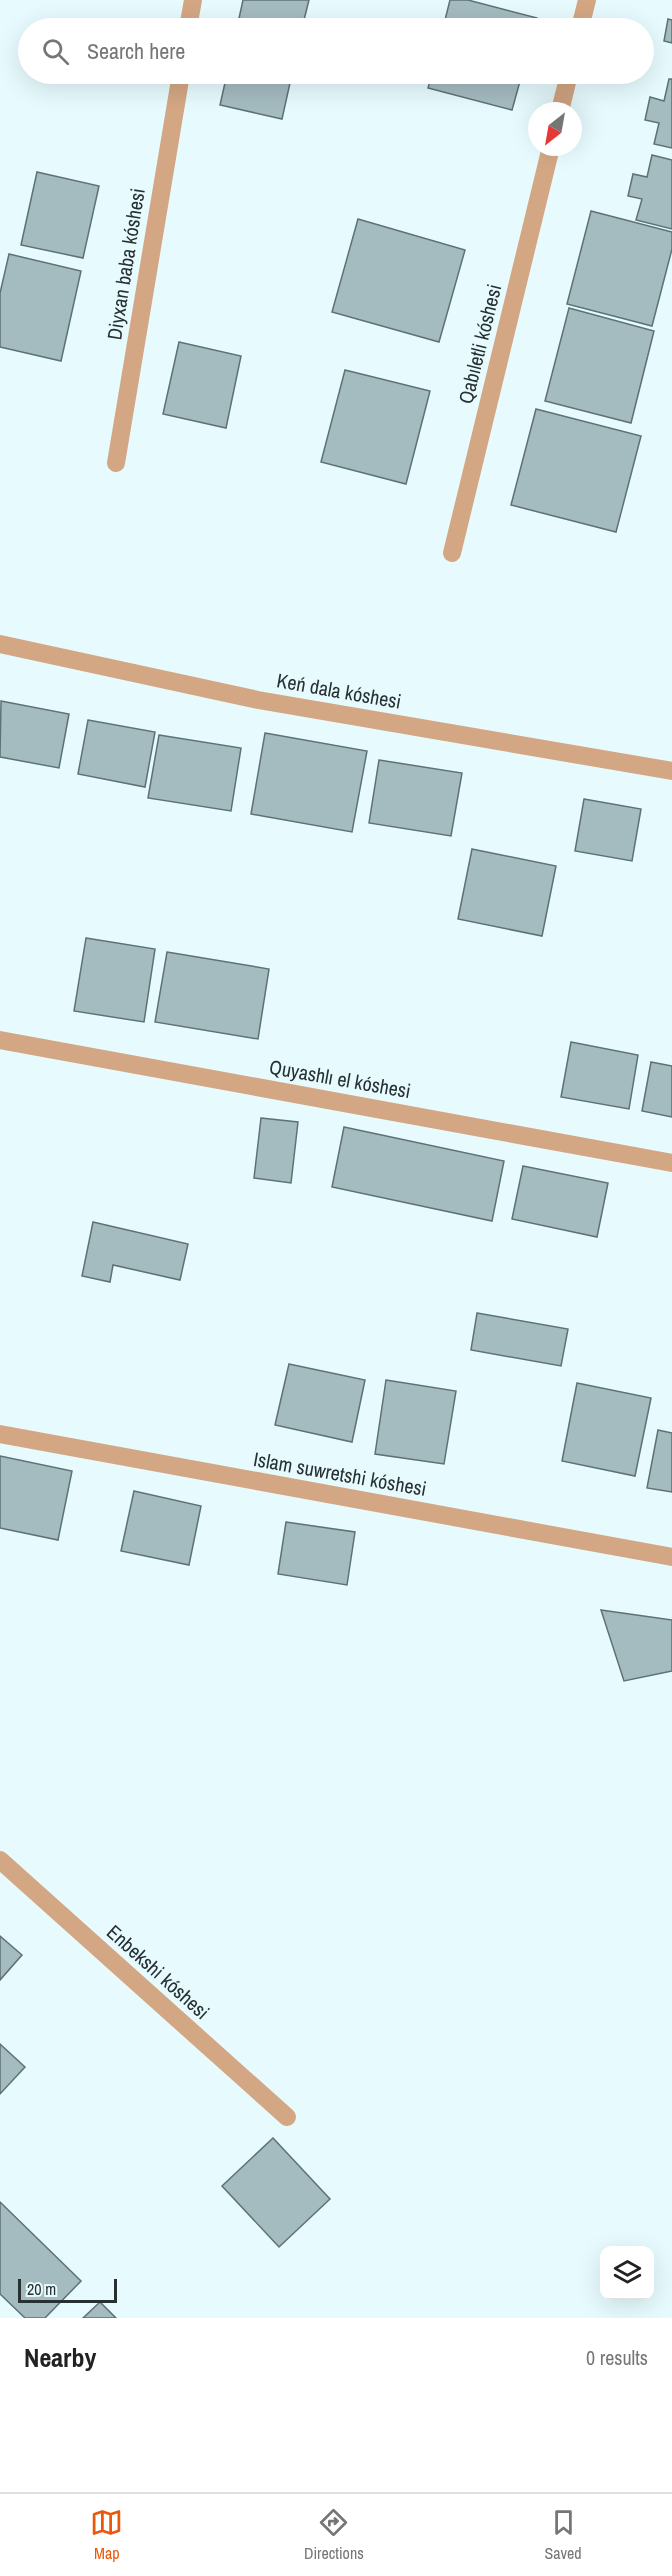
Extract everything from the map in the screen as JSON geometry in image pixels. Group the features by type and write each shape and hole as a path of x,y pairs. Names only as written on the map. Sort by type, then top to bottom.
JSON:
{"street":[{"path":"190,18 193,0"},
{"path":"582,18 587,0"},
{"name":"Diyxan baba kóshesi","path":"116,463 179,84"},
{"path":"562,102 567,84"},
{"name":"Qabıletli kóshesi","path":"452,553 549,156"},
{"name":"Keń dala kóshesi","path":"0,644 258,700 672,771"},
{"name":"Quyashlı el kóshesi","path":"0,1040 672,1163"},
{"name":"Islam suwretshi kóshesi","path":"0,1434 672,1557"},
{"name":"Enbekshi kóshesi","path":"0,1860 287,2117"}],"building":[{"path":"243,0 309,0 304,18 239,18"},
{"path":"450,0 468,0 537,18 446,18"},
{"path":"668,19 672,20 672,43 664,41"},
{"path":"669,79 672,79 672,148 654,144 659,123 645,120 650,97 664,101"},
{"path":"225,84 290,84 282,119 220,105"},
{"path":"429,84 519,84 512,110 428,88"},
{"path":"652,155 672,160 672,229 636,220 642,199 628,196 633,174 647,177"},
{"path":"37,172 99,186 83,258 21,245"},
{"path":"591,211 672,232 672,249 652,326 567,304"},
{"path":"358,219 465,250 439,342 332,312"},
{"path":"9,254 81,271 61,361 0,347 0,293"},
{"path":"569,308 654,331 631,423 545,401"},
{"path":"179,342 241,356 226,428 163,414"},
{"path":"345,370 430,391 406,484 321,462"},
{"path":"536,409 641,436 616,532 511,505"},
{"path":"1,701 69,714 59,768 0,757"},
{"path":"88,720 155,732 145,787 78,774"},
{"path":"265,733 367,751 352,832 251,814"},
{"path":"159,735 241,748 231,811 148,798"},
{"path":"379,760 462,773 451,836 369,823"},
{"path":"584,799 641,809 632,861 575,851"},
{"path":"472,849 556,866 542,936 458,919"},
{"path":"86,938 155,949 144,1022 74,1011"},
{"path":"167,952 269,969 258,1039 155,1022"},
{"path":"571,1042 638,1055 629,1109 561,1097"},
{"path":"651,1062 672,1066 672,1117 642,1111"},
{"path":"261,1118 298,1122 291,1183 254,1178"},
{"path":"344,1127 504,1161 492,1221 332,1187"},
{"path":"523,1166 608,1183 597,1237 512,1219"},
{"path":"93,1222 188,1244 180,1280 113,1265 110,1282 82,1276"},
{"path":"477,1313 568,1329 561,1366 471,1350"},
{"path":"289,1364 365,1380 352,1442 275,1425"},
{"path":"386,1380 456,1391 444,1464 375,1454"},
{"path":"577,1383 651,1398 635,1476 562,1461"},
{"path":"658,1430 672,1433 672,1492 647,1488"},
{"path":"0,1456 72,1471 58,1540 0,1528"},
{"path":"134,1491 201,1506 189,1565 121,1551"},
{"path":"286,1522 355,1532 347,1585 278,1574"},
{"path":"601,1610 672,1620 672,1671 624,1681"},
{"path":"0,1936 22,1955 0,1980"},
{"path":"0,2044 25,2067 0,2094"},
{"path":"273,2138 330,2199 279,2247 222,2186"},
{"path":"0,2202 81,2281 45,2318 25,2318 0,2294"},
{"path":"100,2302 116,2318 83,2318"}]}
